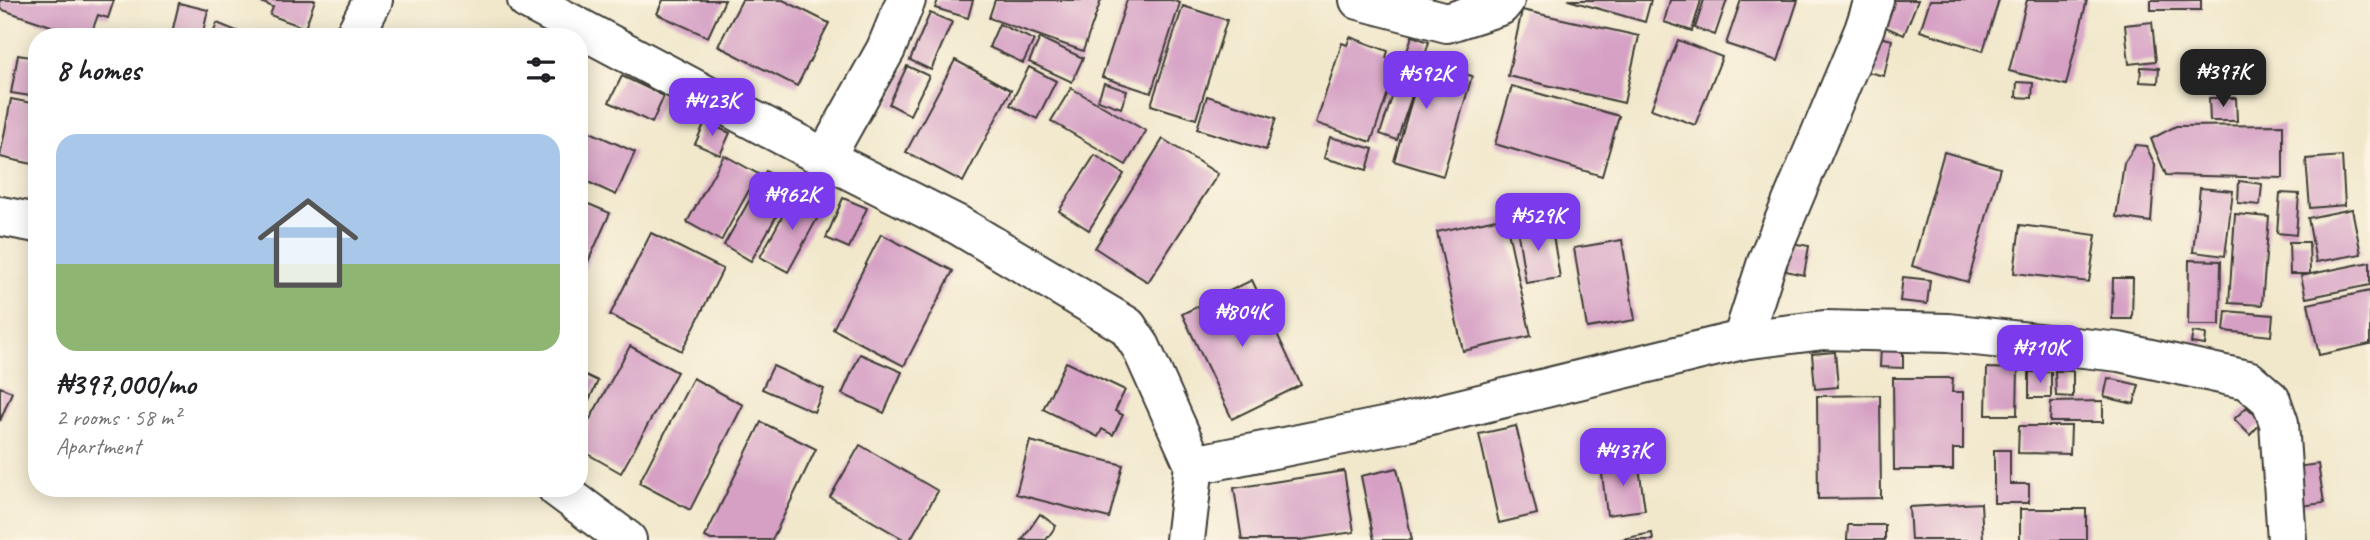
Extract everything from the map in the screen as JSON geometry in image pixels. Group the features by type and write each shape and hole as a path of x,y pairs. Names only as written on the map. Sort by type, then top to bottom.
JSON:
{"street":[{"path":"359,28 373,0"},
{"path":"527,0 580,28"},
{"path":"825,158 886,49 906,0"},
{"path":"1359,0 1447,23 1500,6 1505,0"},
{"path":"1742,340 1768,259 1864,30 1874,0"},
{"path":"588,32 958,225 1127,326 1141,347 1194,464 1185,540"},
{"path":"0,216 28,221"},
{"path":"1194,464 1398,424 1742,340 1824,330 1948,332 2119,352 2248,380 2271,400 2279,423 2287,540"},
{"path":"568,497 627,540"}],"building":[{"path":"0,0 114,0 108,18 98,15 93,28 57,28 0,9"},
{"path":"256,0 315,0 305,28 270,15 273,7"},
{"path":"663,0 725,0 708,37 657,14"},
{"path":"742,0 783,0 829,23 797,86 718,46"},
{"path":"938,0 973,0 968,18 935,8"},
{"path":"995,0 1101,0 1083,51 989,18"},
{"path":"1127,0 1171,0 1180,3 1151,93 1102,77"},
{"path":"1568,0 1651,0 1645,22"},
{"path":"1670,0 1701,0 1692,31 1664,22"},
{"path":"1704,0 1727,0 1715,35 1695,28"},
{"path":"1741,0 1798,0 1778,61 1726,44"},
{"path":"1885,0 1918,0 1904,35 1876,23"},
{"path":"1930,0 1999,0 1983,51 1920,31"},
{"path":"2027,0 2087,0 2066,85 2009,71"},
{"path":"2151,0 2201,0 2201,10 2151,10"},
{"path":"179,3 208,10 204,28 173,28"},
{"path":"1183,6 1227,20 1196,119 1151,105"},
{"path":"1522,10 1639,36 1624,103 1508,76"},
{"path":"930,13 952,22 931,70 910,60"},
{"path":"2152,22 2156,61 2129,64 2125,25"},
{"path":"217,23 229,28 215,28"},
{"path":"999,24 1034,40 1023,63 989,47"},
{"path":"1412,36 1429,42 1423,61 1472,76 1443,176 1394,161 1421,69 1397,140 1380,134"},
{"path":"1876,36 1892,40 1884,76 1868,72"},
{"path":"1350,37 1388,51 1386,58 1398,63 1371,142 1316,123 1342,43 1347,45"},
{"path":"1040,38 1083,58 1072,82 1029,62"},
{"path":"1678,40 1722,57 1695,125 1651,109"},
{"path":"18,55 28,57 28,96 11,93"},
{"path":"955,60 1011,90 963,182 906,152"},
{"path":"907,66 929,76 910,115 889,104"},
{"path":"1029,67 1056,81 1037,119 1010,105"},
{"path":"2141,67 2159,68 2158,83 2140,82"},
{"path":"622,76 664,96 652,123 609,102"},
{"path":"2017,82 2033,83 2032,98 2016,97"},
{"path":"1104,83 1127,91 1121,108 1098,100"},
{"path":"1512,86 1619,116 1602,176 1495,144"},
{"path":"1071,88 1146,131 1126,165 1051,121"},
{"path":"1207,96 1276,118 1266,150 1197,129"},
{"path":"2209,98 2236,98 2237,121 2210,121"},
{"path":"11,99 28,102 28,163 0,157"},
{"path":"705,122 730,133 720,155 695,144"},
{"path":"2283,125 2283,178 2166,175 2151,139 2176,126"},
{"path":"588,131 635,152 616,195 588,182"},
{"path":"1330,137 1373,149 1367,170 1324,158"},
{"path":"1163,139 1218,174 1148,282 1095,248"},
{"path":"2136,145 2146,146 2155,165 2151,222 2116,217 2124,163"},
{"path":"1944,152 2000,168 1968,282 1912,266"},
{"path":"724,155 758,174 721,241 687,222"},
{"path":"1095,155 1124,174 1089,230 1059,211"},
{"path":"2342,156 2345,205 2310,208 2306,159"},
{"path":"766,171 793,187 751,261 724,245"},
{"path":"2239,181 2262,184 2260,205 2238,203"},
{"path":"2200,188 2233,191 2225,256 2193,252"},
{"path":"796,191 824,206 788,272 760,257"},
{"path":"2280,193 2299,194 2296,235 2277,233"},
{"path":"843,198 867,208 849,248 826,238"},
{"path":"588,204 610,213 588,262"},
{"path":"2352,209 2361,254 2316,262 2308,218"},
{"path":"2235,214 2269,217 2262,305 2229,303"},
{"path":"1505,217 1531,336 1463,351 1437,232"},
{"path":"1551,223 1560,278 1526,283 1517,228"},
{"path":"2020,225 2096,235 2089,282 2014,273"},
{"path":"651,233 723,269 682,351 610,315"},
{"path":"881,234 953,271 904,366 833,329"},
{"path":"1622,240 1635,320 1587,328 1574,248"},
{"path":"2289,242 2309,242 2310,274 2290,274"},
{"path":"1791,243 1809,246 1804,275 1786,271"},
{"path":"2189,260 2221,261 2220,325 2188,325"},
{"path":"2370,262 2370,285 2306,298 2301,276"},
{"path":"1903,277 1930,280 1927,304 1900,301"},
{"path":"2113,278 2133,278 2132,319 2112,319"},
{"path":"1252,280 1301,385 1232,419 1182,314"},
{"path":"2370,291 2370,344 2319,355 2308,304"},
{"path":"2226,311 2273,315 2271,336 2224,331"},
{"path":"2193,332 2206,334 2205,345 2191,343"},
{"path":"630,346 677,372 621,473 588,454 588,423"},
{"path":"1881,346 1903,347 1903,368 1880,367"},
{"path":"1835,352 1838,387 1815,389 1812,354"},
{"path":"860,354 902,372 884,413 842,394"},
{"path":"1066,362 1125,390 1115,411 1123,415 1113,435 1102,429 1098,437 1043,409"},
{"path":"773,366 824,389 814,412 762,389"},
{"path":"1987,368 2018,369 2017,415 1986,415"},
{"path":"2055,371 2073,371 2073,397 2056,396"},
{"path":"2029,372 2051,372 2051,398 2029,398"},
{"path":"588,376 598,381 588,402"},
{"path":"693,378 743,405 690,510 639,483"},
{"path":"1893,378 1953,378 1952,392 1963,392 1963,449 1953,449 1953,470 1894,470"},
{"path":"2108,378 2139,385 2134,404 2104,397"},
{"path":"0,387 12,392 0,421"},
{"path":"1880,395 1881,498 1818,499 1817,396"},
{"path":"2103,401 2103,422 2050,422 2051,402"},
{"path":"2247,407 2262,422 2250,435 2234,419"},
{"path":"761,422 816,449 772,540 711,540 705,537"},
{"path":"1516,426 1537,514 1499,523 1479,434"},
{"path":"2019,426 2071,426 2070,454 2018,453"},
{"path":"1030,441 1123,465 1109,518 1016,494"},
{"path":"860,445 938,491 910,540 905,540 830,497"},
{"path":"1994,450 2010,450 2010,484 2029,484 2029,503 1994,503"},
{"path":"1638,460 1645,510 1607,515 1601,466"},
{"path":"2318,464 2324,503 2301,506 2296,467"},
{"path":"1397,468 1412,540 1374,540 1361,476"},
{"path":"1344,471 1354,532 1300,540 1242,540 1234,488"},
{"path":"1981,503 1983,540 1911,540 1909,507"},
{"path":"2020,509 2086,509 2086,540 2020,540"},
{"path":"1040,514 1056,526 1046,540 1022,540"},
{"path":"1848,525 1885,525 1885,540 1847,540"},
{"path":"1652,533 1653,540 1622,540 1622,539"}]}
